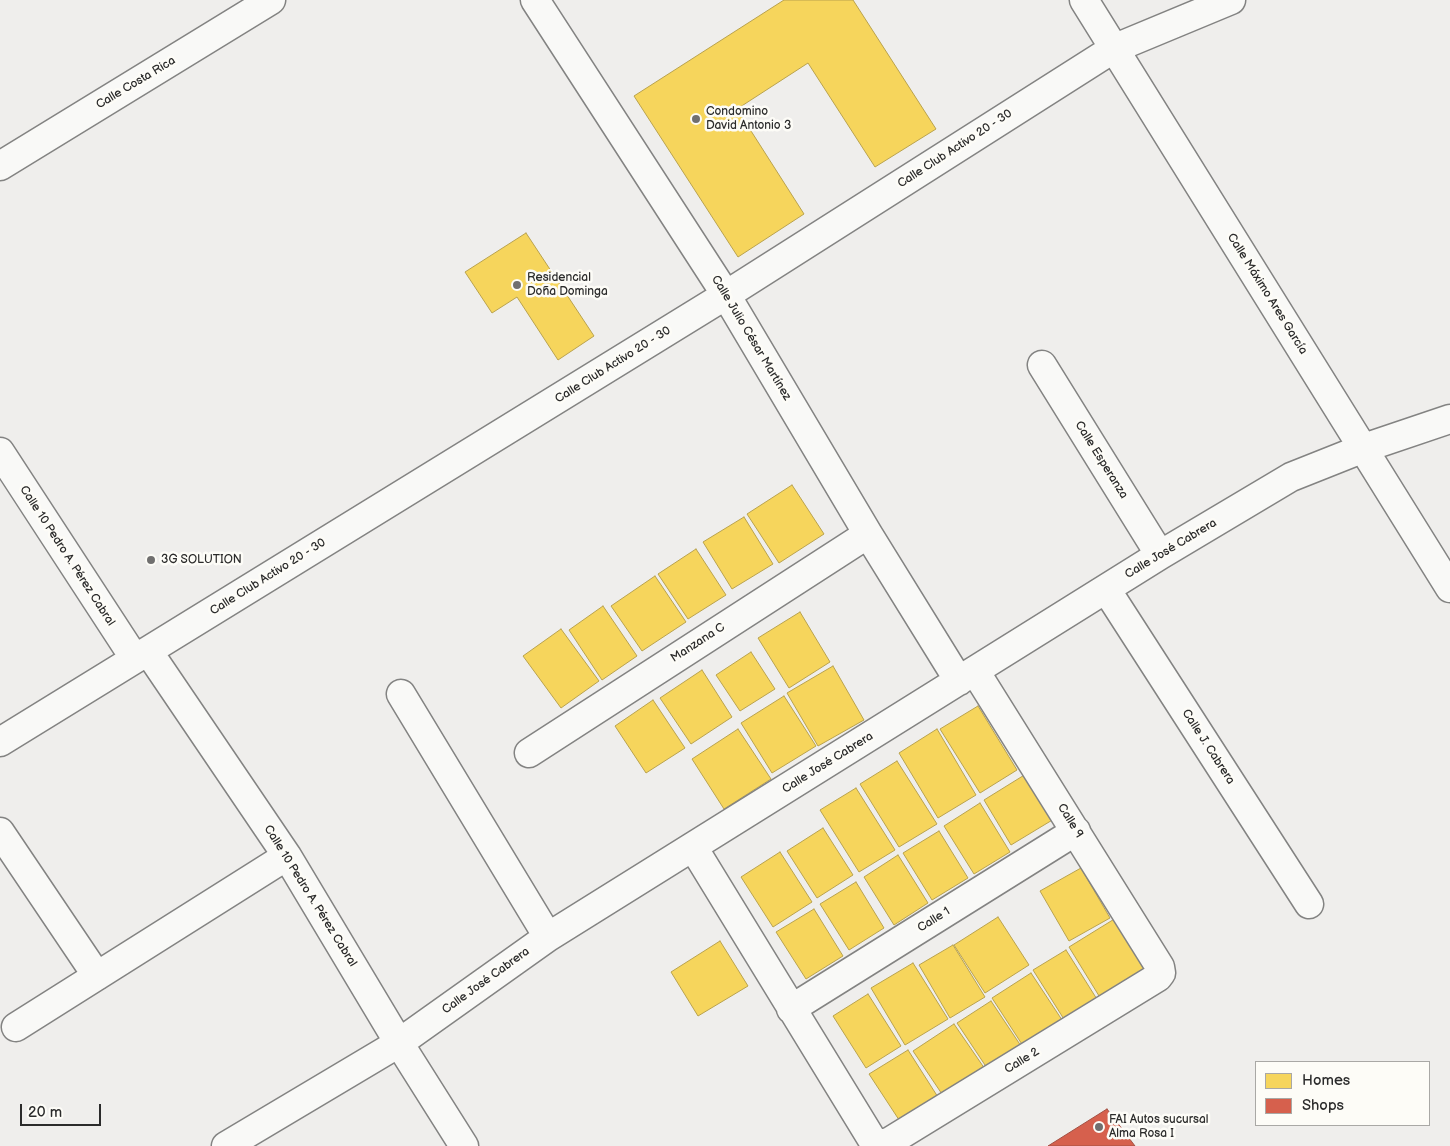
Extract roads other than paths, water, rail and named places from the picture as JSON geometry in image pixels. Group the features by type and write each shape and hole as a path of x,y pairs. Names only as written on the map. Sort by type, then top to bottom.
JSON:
{"street":[{"name":"Calle Costa Rica","path":"0,166 271,0"},
{"name":"Calle Julio César Martínez","path":"535,0 726,295 868,534 967,676"},
{"name":"Calle Máximo Ares García","path":"1084,0 1450,588"},
{"name":"Calle Club Activo 20 - 30","path":"0,742 726,295 1113,48 1231,0"},
{"name":"Calle Esperanza","path":"1042,365 1160,554"},
{"name":"Calle José Cabrera","path":"226,1146 264,1137 548,937 1160,554 1291,477 1364,448 1450,419"},
{"name":"Calle 10 Pedro A. Pérez Cabral","path":"0,452 141,655 287,856 399,1043 464,1146"},
{"name":"Manzana C","path":"529,753 868,534"},
{"name":"Calle J. Cabrera","path":"1106,589 1309,904"},
{"name":"Calle 9","path":"967,676 1076,831 1160,967 1161,973"},
{"path":"401,694 548,937"},
{"name":"Calle 1","path":"792,1009 1076,831"},
{"path":"0,832 97,976"},
{"path":"693,847 792,1009"},
{"path":"16,1027 287,856"},
{"name":"Calle 2","path":"792,1009 874,1140 880,1144 889,1142 1161,973"}],"place":[{"name":"Condomino David Antonio 3","path":"696,119"},
{"name":"Residencial Doña Dominga","path":"517,285"},
{"name":"3G SOLUTION","path":"151,560"},
{"name":"FAI Autos sucursal Alma Rosa I","path":"1099,1127"}]}
